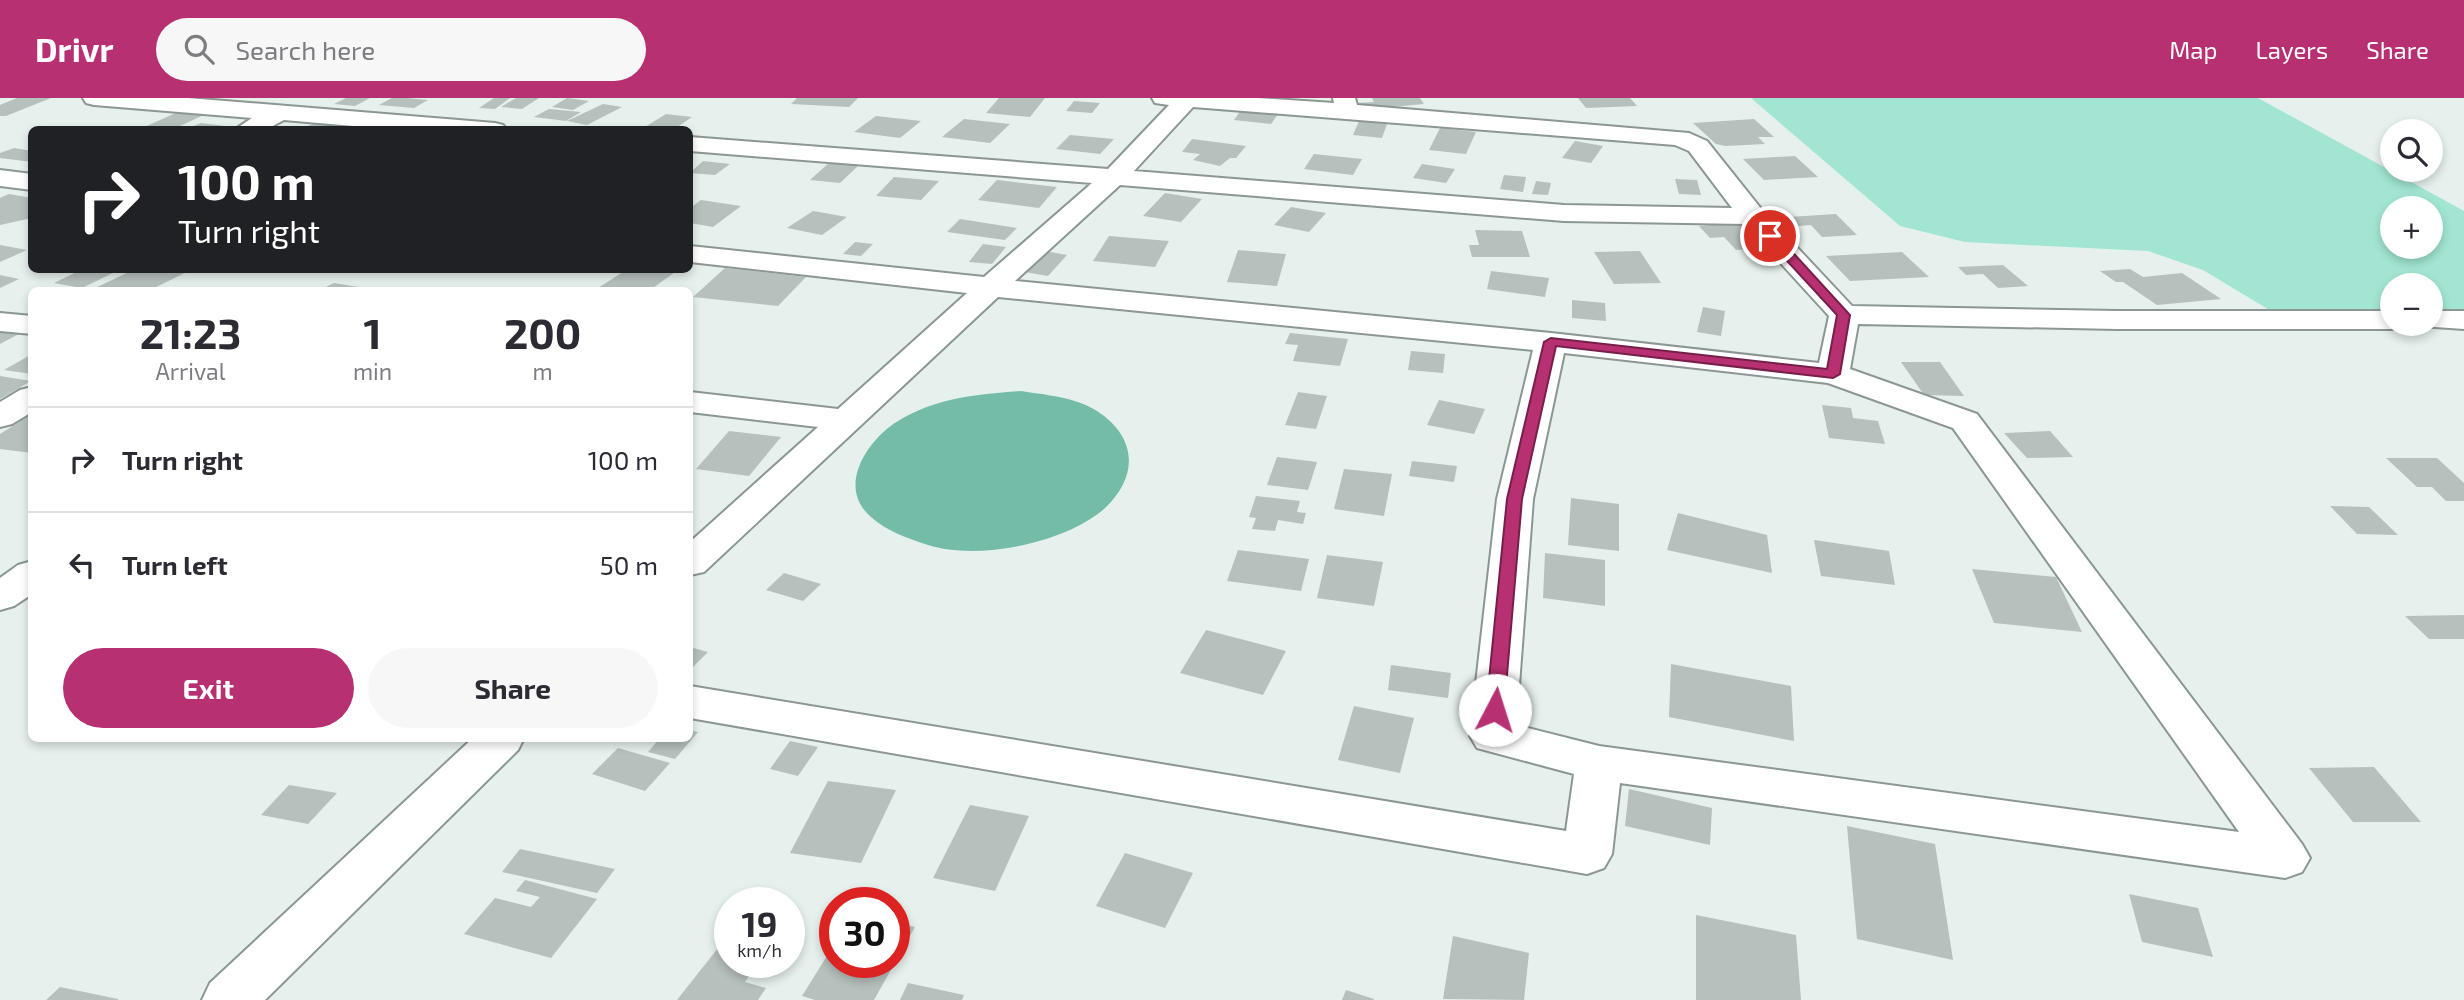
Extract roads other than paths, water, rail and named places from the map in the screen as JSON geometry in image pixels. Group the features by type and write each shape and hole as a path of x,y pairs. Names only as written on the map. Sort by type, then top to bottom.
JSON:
{"street":[{"path":"94,98 160,100 445,126"},
{"path":"254,126 310,98"},
{"path":"693,561 1114,177 1175,99 1346,105 1680,138 1698,146 1752,216 1843,315 2117,320 2380,320"},
{"path":"693,144 1564,213 1752,216"},
{"path":"0,178 28,182"},
{"path":"693,254 991,287 1551,342 1833,374 1965,421 2285,858 1599,763 1493,736 1515,499 1551,342"},
{"path":"1833,374 1843,315"},
{"path":"2443,320 2464,320"},
{"path":"0,322 28,325"},
{"path":"0,417 28,400"},
{"path":"693,401 846,420"},
{"path":"0,597 28,577"},
{"path":"693,703 1587,854 1599,763"},
{"path":"243,998 498,742"}]}
